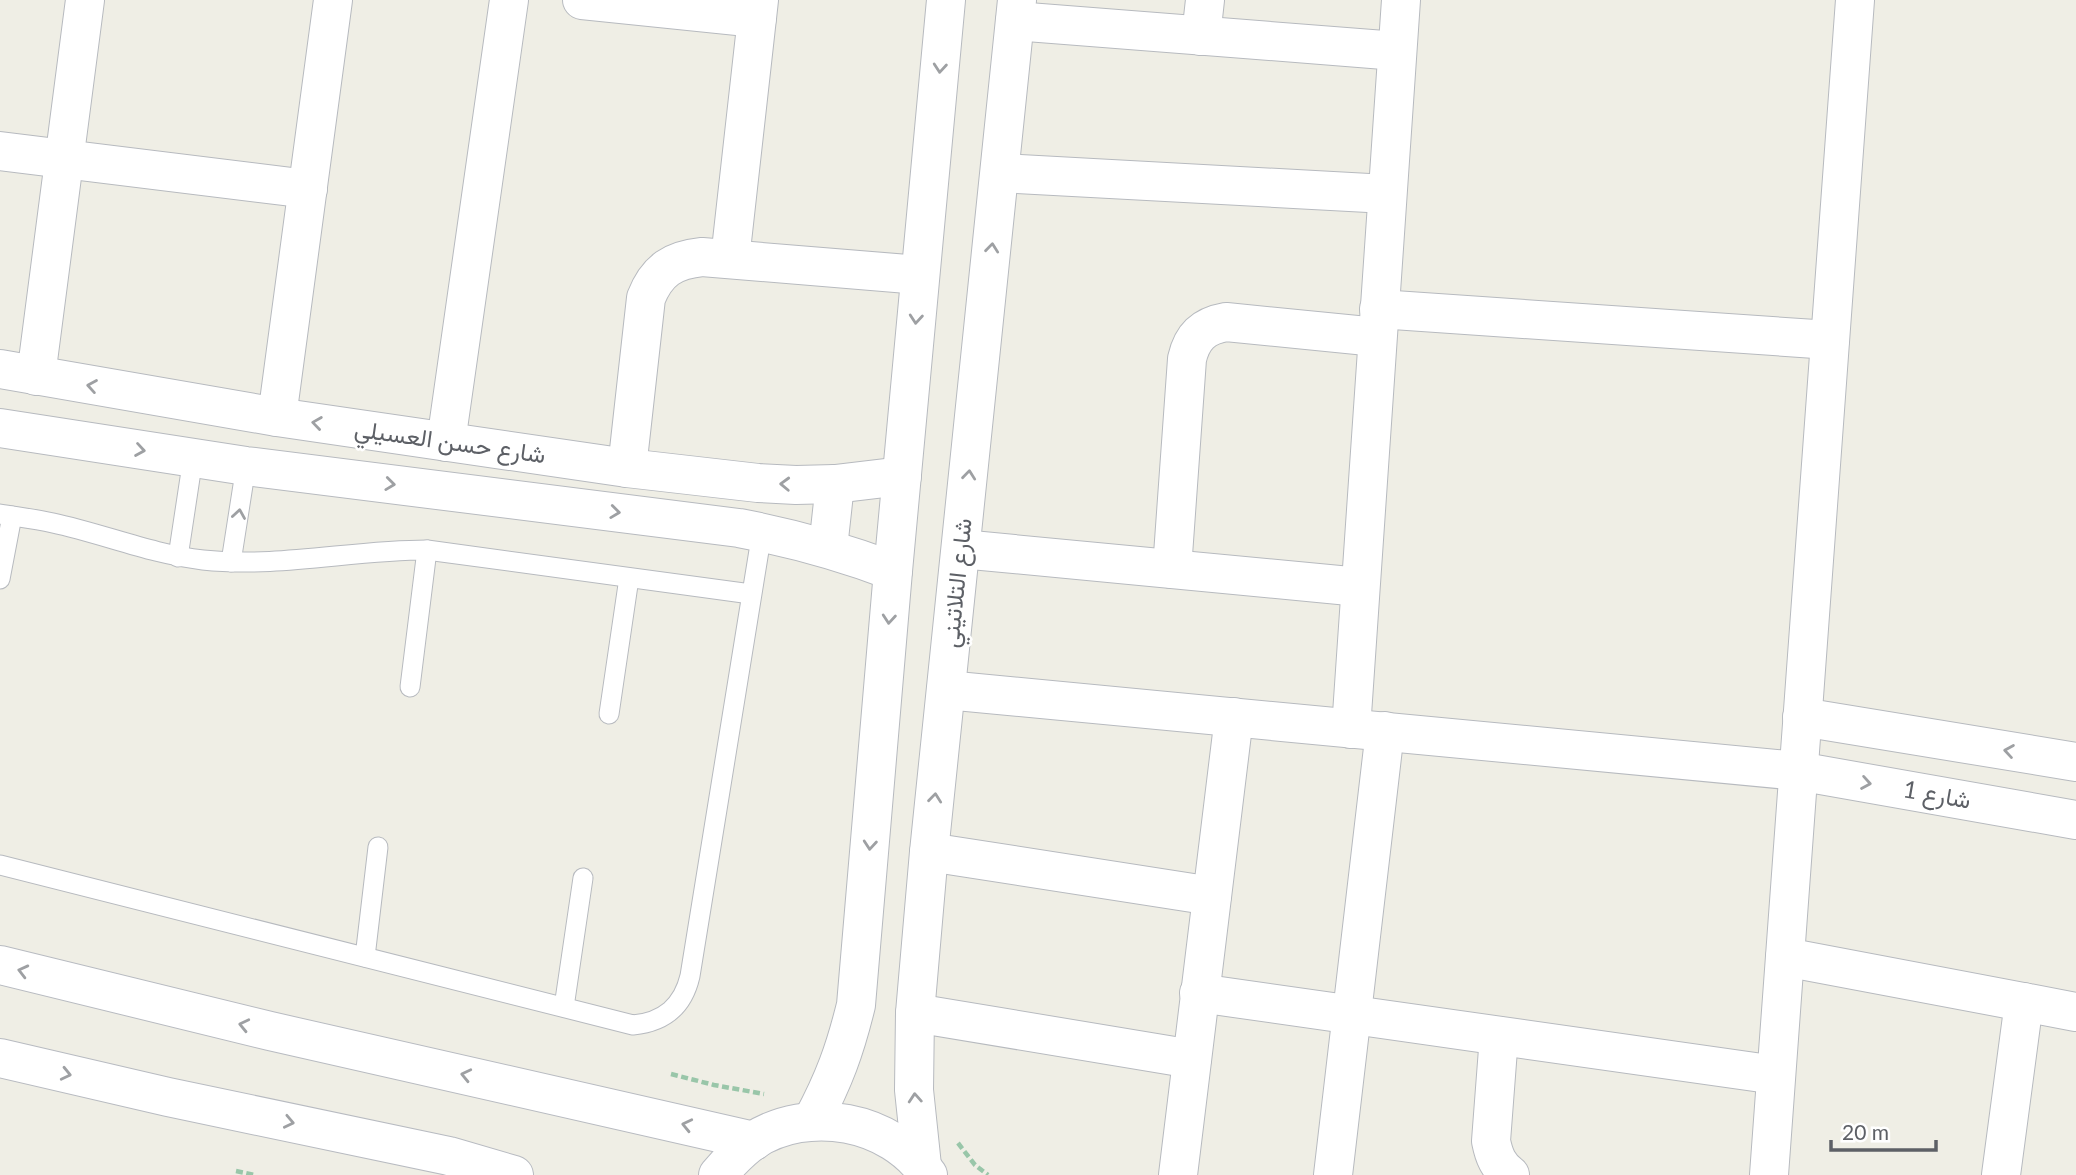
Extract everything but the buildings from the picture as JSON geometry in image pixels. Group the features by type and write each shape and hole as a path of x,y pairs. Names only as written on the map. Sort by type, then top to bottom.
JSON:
{"street":[{"path":"18,372 65,159 85,0"},
{"path":"277,417 333,0"},
{"path":"446,442 509,0"},
{"path":"582,0 758,9 730,259"},
{"path":"718,1175 733,1157 754,1141 772,1131 792,1125 818,1110 847,1045 856,1005 946,0"},
{"path":"1333,1175 1350,1014 1368,730 1360,587 1401,0"},
{"path":"1769,1175 1855,0"},
{"path":"1016,10 1203,18 1397,51"},
{"name":"شارع التلاتيني","path":"925,1171 914,1090 915,1013 929,852 1016,10"},
{"path":"0,150 308,190"},
{"path":"1000,173 1387,194"},
{"path":"627,468 646,298 661,272 673,264 702,257 920,275"},
{"path":"1172,569 1187,359 1195,337 1214,324 1378,323 1830,340"},
{"name":"شارع حسن العسيلي","path":"18,372 277,417 627,468 758,483 835,484 902,476"},
{"name":"شارع حسن العسيلي","path":"0,428 247,466 762,532 828,548 893,571"},
{"path":"828,548 835,484"},
{"path":"961,549 1360,587"},
{"name":"شارع 1","path":"946,690 1798,771 2076,820"},
{"path":"1178,1175 1234,717"},
{"path":"1802,718 2076,762"},
{"path":"929,852 1212,896"},
{"path":"1785,957 2076,1012"},
{"path":"0,965 270,1031 754,1141"},
{"path":"1199,992 1776,1075"},
{"path":"2001,1175 2024,1002"},
{"path":"915,1013 1192,1059"},
{"path":"1499,1036 1491,1141 1494,1156 1502,1169 1510,1175"},
{"path":"0,1058 437,1154 514,1175"},
{"path":"818,1110 837,1122 884,1136 904,1149 925,1171"}],"lane":[{"path":"178,556 193,458"},
{"path":"231,562 247,466"},
{"path":"0,579 6,515 52,523 149,551 231,562 291,561 377,551 427,550 751,594"},
{"path":"0,865 634,1025 660,1019 672,1012 681,1002 687,989 762,532"},
{"path":"410,687 427,550"},
{"path":"609,714 629,578"},
{"path":"365,957 377,847"},
{"path":"564,1007 583,878"}],"path":[{"path":"671,1074 818,1110"},
{"path":"236,1171 255,1175"}]}
